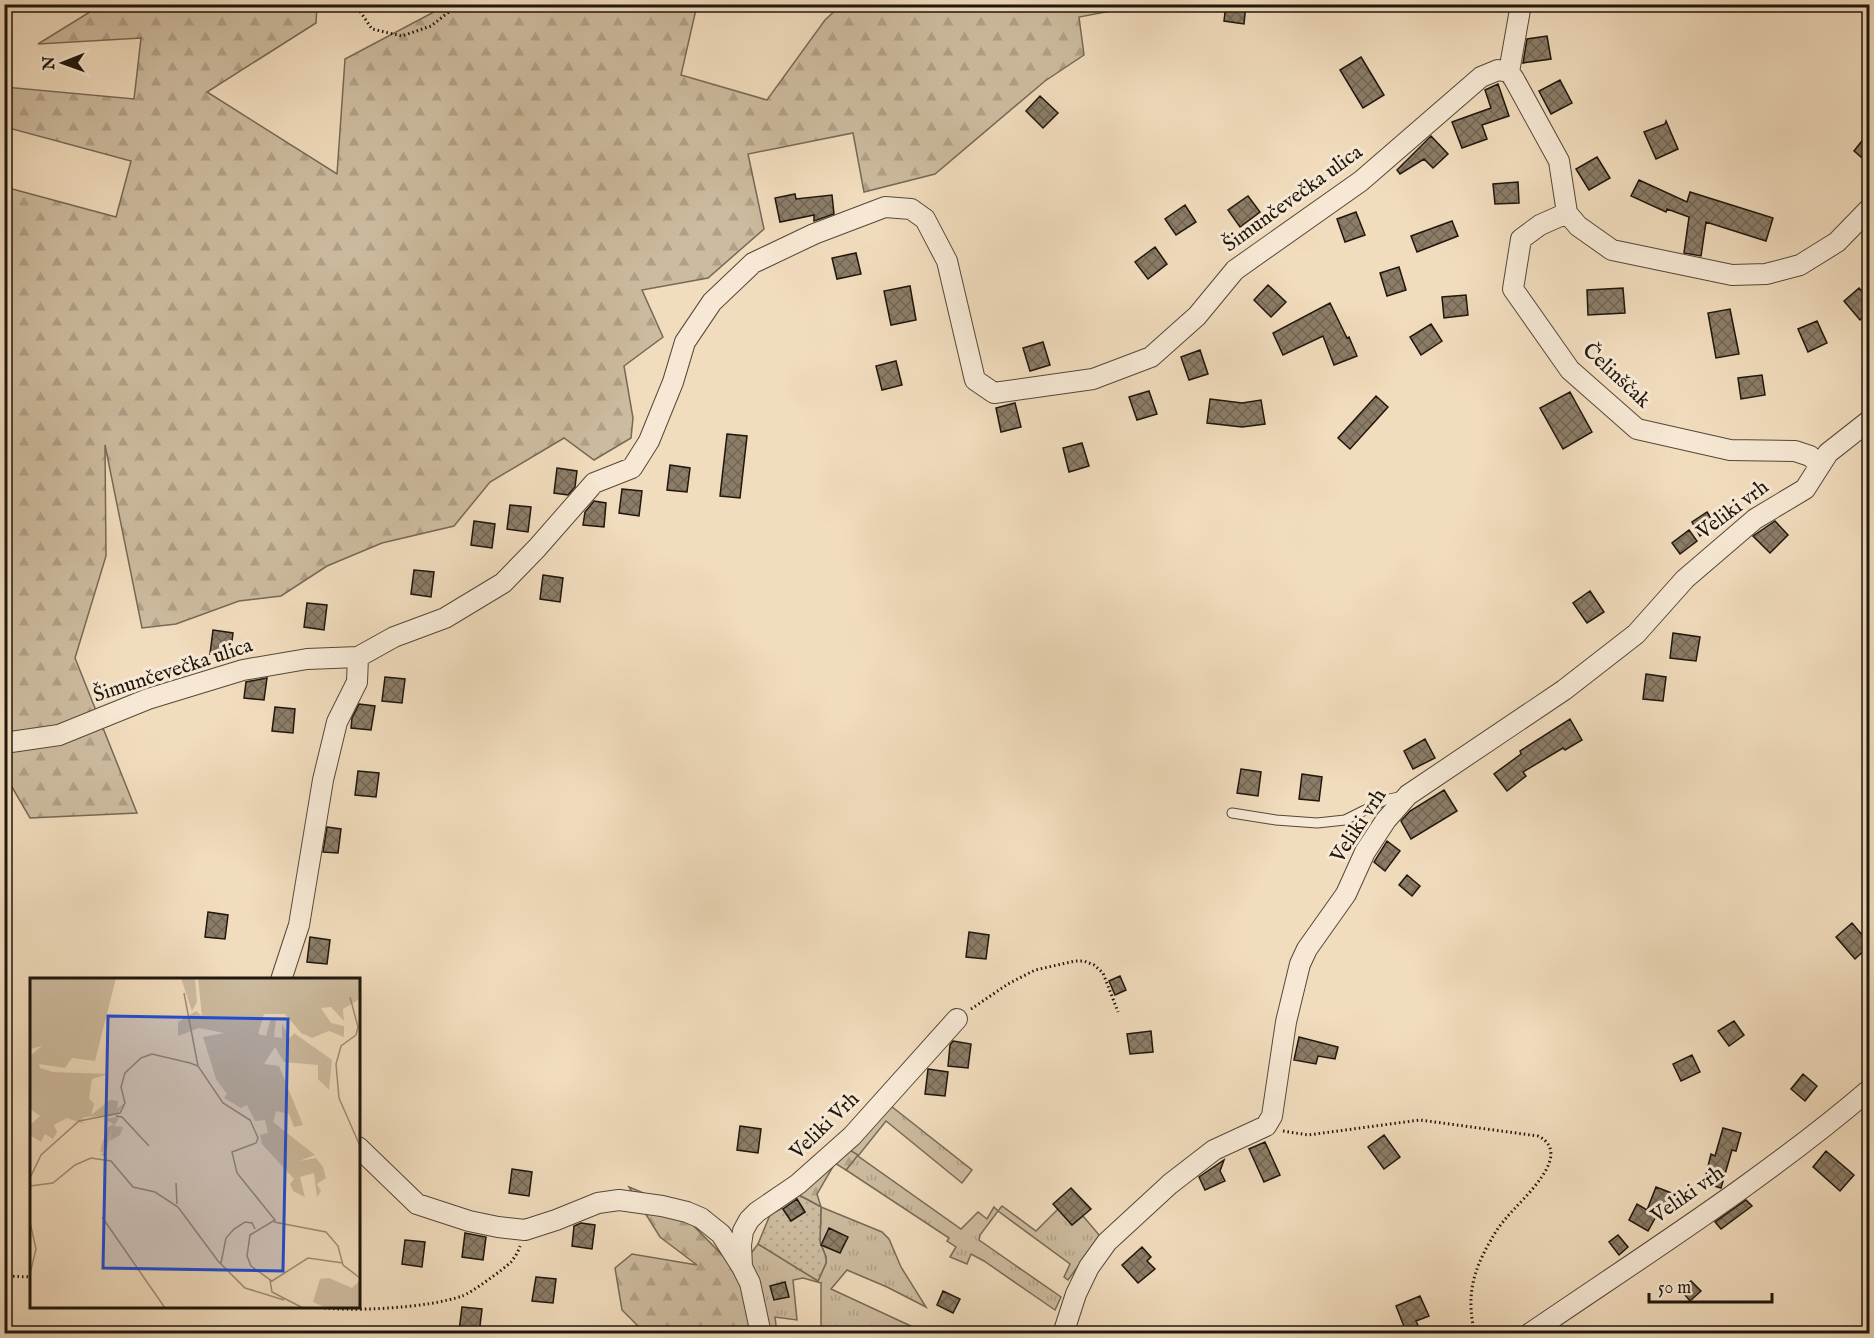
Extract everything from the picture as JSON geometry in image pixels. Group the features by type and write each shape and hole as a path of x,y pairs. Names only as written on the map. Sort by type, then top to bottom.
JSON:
{"street":[{"path":"1521,4 1509,72 1559,161 1567,213 1578,226 1612,250 1732,275 1766,274 1800,265 1837,242 1869,208"},
{"name":"Šimunčevečka ulica","path":"4,742 58,735 148,699 243,670 307,659 358,657 394,637 445,618 503,583 594,483 632,468 649,441 673,382 685,342 712,302 753,264 814,234 885,207 911,209 925,219 947,261 975,380 994,393 1093,379 1151,357 1197,316 1235,270 1361,181 1481,77 1498,70 1509,72"},
{"name":"Čelinščak","path":"1567,213 1540,225 1521,239 1513,289 1570,370 1637,429 1730,450 1796,451 1810,456 1819,464"},
{"name":"Veliki vrh","path":"1268,1124 1272,1116 1286,1022 1300,964 1307,949 1346,894 1365,852 1386,820 1408,795 1564,690 1636,634 1694,572 1755,519 1804,489 1828,453 1869,420"},
{"path":"282,978 299,926 323,780 337,722 357,682 358,657"},
{"name":"Veliki Vrh","path":"742,1267 743,1230 749,1220 798,1184 852,1137 957,1019"},
{"name":"Veliki vrh","path":"1529,1334 1821,1131 1869,1089"},
{"path":"1063,1334 1076,1294 1089,1267 1107,1242 1170,1184 1214,1150 1268,1124"},
{"path":"360,1149 417,1204 469,1221 498,1227 525,1230 598,1203 619,1200 643,1202 687,1212 701,1218 720,1234 742,1267 750,1283 761,1334"}],"lane":[{"path":"1232,813 1276,820 1317,823 1345,820 1385,800 1408,795"}],"path":[{"path":"355,4 372,29 402,36 431,26 459,4"},
{"path":"957,1019 1008,984 1035,970 1075,961 1084,961 1094,965 1103,973 1118,1012"},
{"path":"1268,1124 1288,1133 1308,1135 1420,1120 1538,1136 1547,1140 1551,1146 1552,1156 1546,1170 1491,1240 1471,1286 1471,1317 1475,1334"},
{"path":"323,1308 335,1310 425,1305 464,1296 509,1264 516,1256 525,1230"},
{"path":"4,1276 30,1277"}],"green space":[{"path":"101,5 317,5 316,23 207,92 337,174 345,59 447,5 697,5 681,75 767,100 825,20 841,5 1142,5 1079,17 1084,55 1045,81 935,174 864,192 853,133 748,154 764,229 708,278 642,290 663,337 624,366 633,418 631,438 594,460 564,438 490,482 454,526 382,543 327,566 281,596 239,601 176,624 142,628 105,445 106,556 75,658 137,813 30,818 5,775 5,187 116,217 131,161 5,127 5,87 134,99 141,38 38,44"},
{"path":"891,1106 972,1170 962,1183 886,1121 858,1156 961,1229 978,1212 987,1219 994,1207 998,1211 980,1235 979,1240 1061,1297 1055,1310 971,1254 967,1264 950,1257 956,1247 947,1241 949,1238 846,1170 857,1156 848,1149"},
{"path":"848,1149 858,1155 846,1170 835,1163 817,1194 821,1207 797,1194"},
{"path":"629,1187 674,1206 734,1267 748,1308 751,1333 645,1333 622,1310 615,1268 632,1254 697,1265 660,1237"},
{"path":"797,1194 821,1207 820,1242 826,1263 818,1281 758,1244 770,1215 782,1208 791,1221 805,1212 796,1198"},
{"path":"1002,1206 1036,1231 1058,1209 1072,1225 1083,1216 1100,1236 1068,1280 1064,1277 1070,1264 998,1211"},
{"path":"821,1207 882,1232 889,1239 901,1267 926,1307 847,1270 831,1289 926,1333 856,1333 821,1326 821,1283 803,1278 793,1280 797,1320 775,1317 777,1333 764,1333 749,1256 758,1244 818,1281 826,1263 820,1242"}],"building":[{"path":"1226,4 1246,4 1244,24 1224,21"},
{"path":"1547,36 1551,59 1523,63 1527,39"},
{"path":"1361,57 1384,95 1363,108 1340,70"},
{"path":"1560,80 1572,103 1551,114 1539,91"},
{"path":"1498,84 1509,116 1482,125 1487,139 1462,148 1452,122 1491,108 1485,90"},
{"path":"1040,96 1058,113 1043,128 1026,111"},
{"path":"1666,121 1678,149 1656,159 1644,132 1665,124"},
{"path":"1869,132 1869,164 1854,151"},
{"path":"1431,136 1448,154 1433,168 1424,159 1400,174 1397,170"},
{"path":"1597,157 1610,178 1589,190 1576,169"},
{"path":"1639,180 1687,202 1690,192 1773,218 1766,241 1706,222 1701,256 1684,253 1689,217 1667,209 1666,212 1631,196"},
{"path":"1518,182 1519,203 1495,204 1493,184"},
{"path":"795,194 796,199 832,195 834,214 814,221 814,215 780,222 775,198"},
{"path":"1248,196 1260,212 1240,227 1228,210"},
{"path":"1185,205 1196,222 1176,235 1165,219"},
{"path":"1356,212 1365,235 1345,242 1337,219"},
{"path":"1452,221 1458,236 1417,252 1411,236"},
{"path":"1155,247 1167,264 1148,279 1135,262"},
{"path":"856,253 861,274 837,279 832,258"},
{"path":"1399,267 1406,290 1387,296 1380,273"},
{"path":"1268,285 1286,302 1271,317 1254,300"},
{"path":"910,286 916,320 891,325 884,291"},
{"path":"1623,288 1625,313 1588,315 1587,290"},
{"path":"1859,288 1869,300 1869,311 1860,320 1844,301"},
{"path":"1466,295 1468,315 1444,318 1442,297"},
{"path":"1330,303 1357,356 1334,365 1323,336 1283,355 1273,333"},
{"path":"1730,309 1739,354 1716,358 1708,313"},
{"path":"1817,321 1827,343 1808,352 1798,329"},
{"path":"1431,324 1442,341 1421,355 1410,337"},
{"path":"1043,342 1050,365 1030,371 1023,348"},
{"path":"1200,350 1208,374 1189,380 1181,357"},
{"path":"896,361 902,385 882,390 876,366"},
{"path":"1762,375 1765,395 1741,399 1738,378"},
{"path":"1149,391 1157,414 1137,420 1129,397"},
{"path":"1570,392 1592,432 1563,449 1540,408"},
{"path":"1376,396 1388,407 1350,449 1338,438"},
{"path":"1210,399 1242,403 1261,400 1265,424 1242,427 1207,423"},
{"path":"1015,403 1021,427 1001,432 996,408"},
{"path":"727,434 747,436 740,498 720,496"},
{"path":"1082,443 1089,466 1069,472 1063,448"},
{"path":"670,465 690,468 687,492 667,490"},
{"path":"557,468 577,471 575,487 568,495 554,493"},
{"path":"622,489 642,491 639,516 619,513"},
{"path":"594,501 606,503 604,527 583,525 585,512"},
{"path":"510,505 531,507 528,532 507,529"},
{"path":"1707,512 1716,526 1700,536 1692,522"},
{"path":"474,521 495,524 492,548 471,545"},
{"path":"1775,521 1788,535 1770,553 1753,536"},
{"path":"1689,530 1697,541 1680,554 1672,543"},
{"path":"414,570 434,572 431,597 411,594"},
{"path":"543,575 563,578 560,602 540,599"},
{"path":"1590,591 1604,612 1587,623 1573,603"},
{"path":"307,603 327,605 324,630 304,627"},
{"path":"213,630 233,633 230,657 210,654"},
{"path":"1673,633 1700,637 1696,661 1670,658"},
{"path":"1646,674 1666,677 1663,701 1643,699"},
{"path":"385,677 405,679 402,703 382,701"},
{"path":"267,678 264,700 244,698 246,682"},
{"path":"359,704 375,706 371,730 351,728 352,718"},
{"path":"275,707 295,709 293,733 272,731"},
{"path":"1570,719 1582,740 1565,750 1563,748 1523,772 1526,776 1507,791 1494,774 1521,754 1520,751"},
{"path":"1425,739 1435,758 1413,769 1404,751"},
{"path":"1241,769 1261,772 1258,796 1237,793"},
{"path":"358,771 379,773 376,797 355,795"},
{"path":"1302,774 1322,777 1319,801 1299,799"},
{"path":"1444,790 1457,811 1411,839 1401,821 1410,811"},
{"path":"327,827 341,829 338,853 323,852"},
{"path":"1387,841 1400,851 1385,871 1374,862"},
{"path":"1407,875 1420,886 1412,896 1399,885"},
{"path":"208,912 228,915 225,939 205,937"},
{"path":"1852,923 1869,943 1869,946 1855,959 1836,937"},
{"path":"969,932 989,935 986,959 966,957"},
{"path":"310,937 330,940 327,964 307,962"},
{"path":"1120,976 1126,990 1115,995 1109,981"},
{"path":"1734,1021 1744,1035 1729,1046 1718,1031"},
{"path":"1151,1031 1153,1052 1130,1054 1127,1034"},
{"path":"1299,1037 1338,1047 1335,1059 1318,1056 1316,1064 1294,1060"},
{"path":"953,1041 971,1044 968,1068 948,1066 950,1045"},
{"path":"1692,1055 1700,1072 1681,1081 1673,1064"},
{"path":"928,1069 948,1072 945,1096 925,1094"},
{"path":"1803,1074 1817,1086 1805,1101 1791,1089"},
{"path":"740,1126 761,1129 758,1153 737,1150"},
{"path":"1723,1128 1741,1133 1736,1151 1732,1150 1721,1188 1704,1183 1711,1154 1715,1156"},
{"path":"1384,1135 1400,1157 1384,1169 1368,1147"},
{"path":"1265,1142 1280,1175 1264,1182 1249,1149"},
{"path":"1826,1151 1854,1175 1840,1191 1813,1167"},
{"path":"1224,1160 1220,1171 1225,1181 1205,1190 1199,1177"},
{"path":"512,1169 532,1172 529,1196 509,1193"},
{"path":"1656,1187 1674,1194 1668,1208 1662,1206 1648,1231 1629,1220 1637,1204 1647,1210"},
{"path":"1071,1188 1091,1209 1072,1225 1053,1204"},
{"path":"797,1199 805,1212 791,1221 783,1209"},
{"path":"1746,1200 1752,1206 1721,1229 1715,1222"},
{"path":"581,1223 595,1225 592,1249 572,1246 574,1226"},
{"path":"829,1228 848,1237 840,1253 821,1245"},
{"path":"465,1233 486,1237 483,1260 462,1257"},
{"path":"1618,1235 1628,1247 1619,1255 1609,1242"},
{"path":"405,1240 425,1242 422,1267 402,1264"},
{"path":"1142,1247 1151,1257 1147,1261 1155,1269 1138,1283 1122,1265"},
{"path":"536,1277 556,1279 553,1303 532,1301"},
{"path":"1691,1281 1701,1291 1690,1301 1681,1290"},
{"path":"785,1282 789,1297 774,1300 770,1286"},
{"path":"943,1291 960,1299 953,1313 937,1305"},
{"path":"1420,1296 1429,1316 1416,1321 1420,1330 1407,1334 1396,1306"},
{"path":"462,1307 482,1309 479,1334 459,1331"}]}
